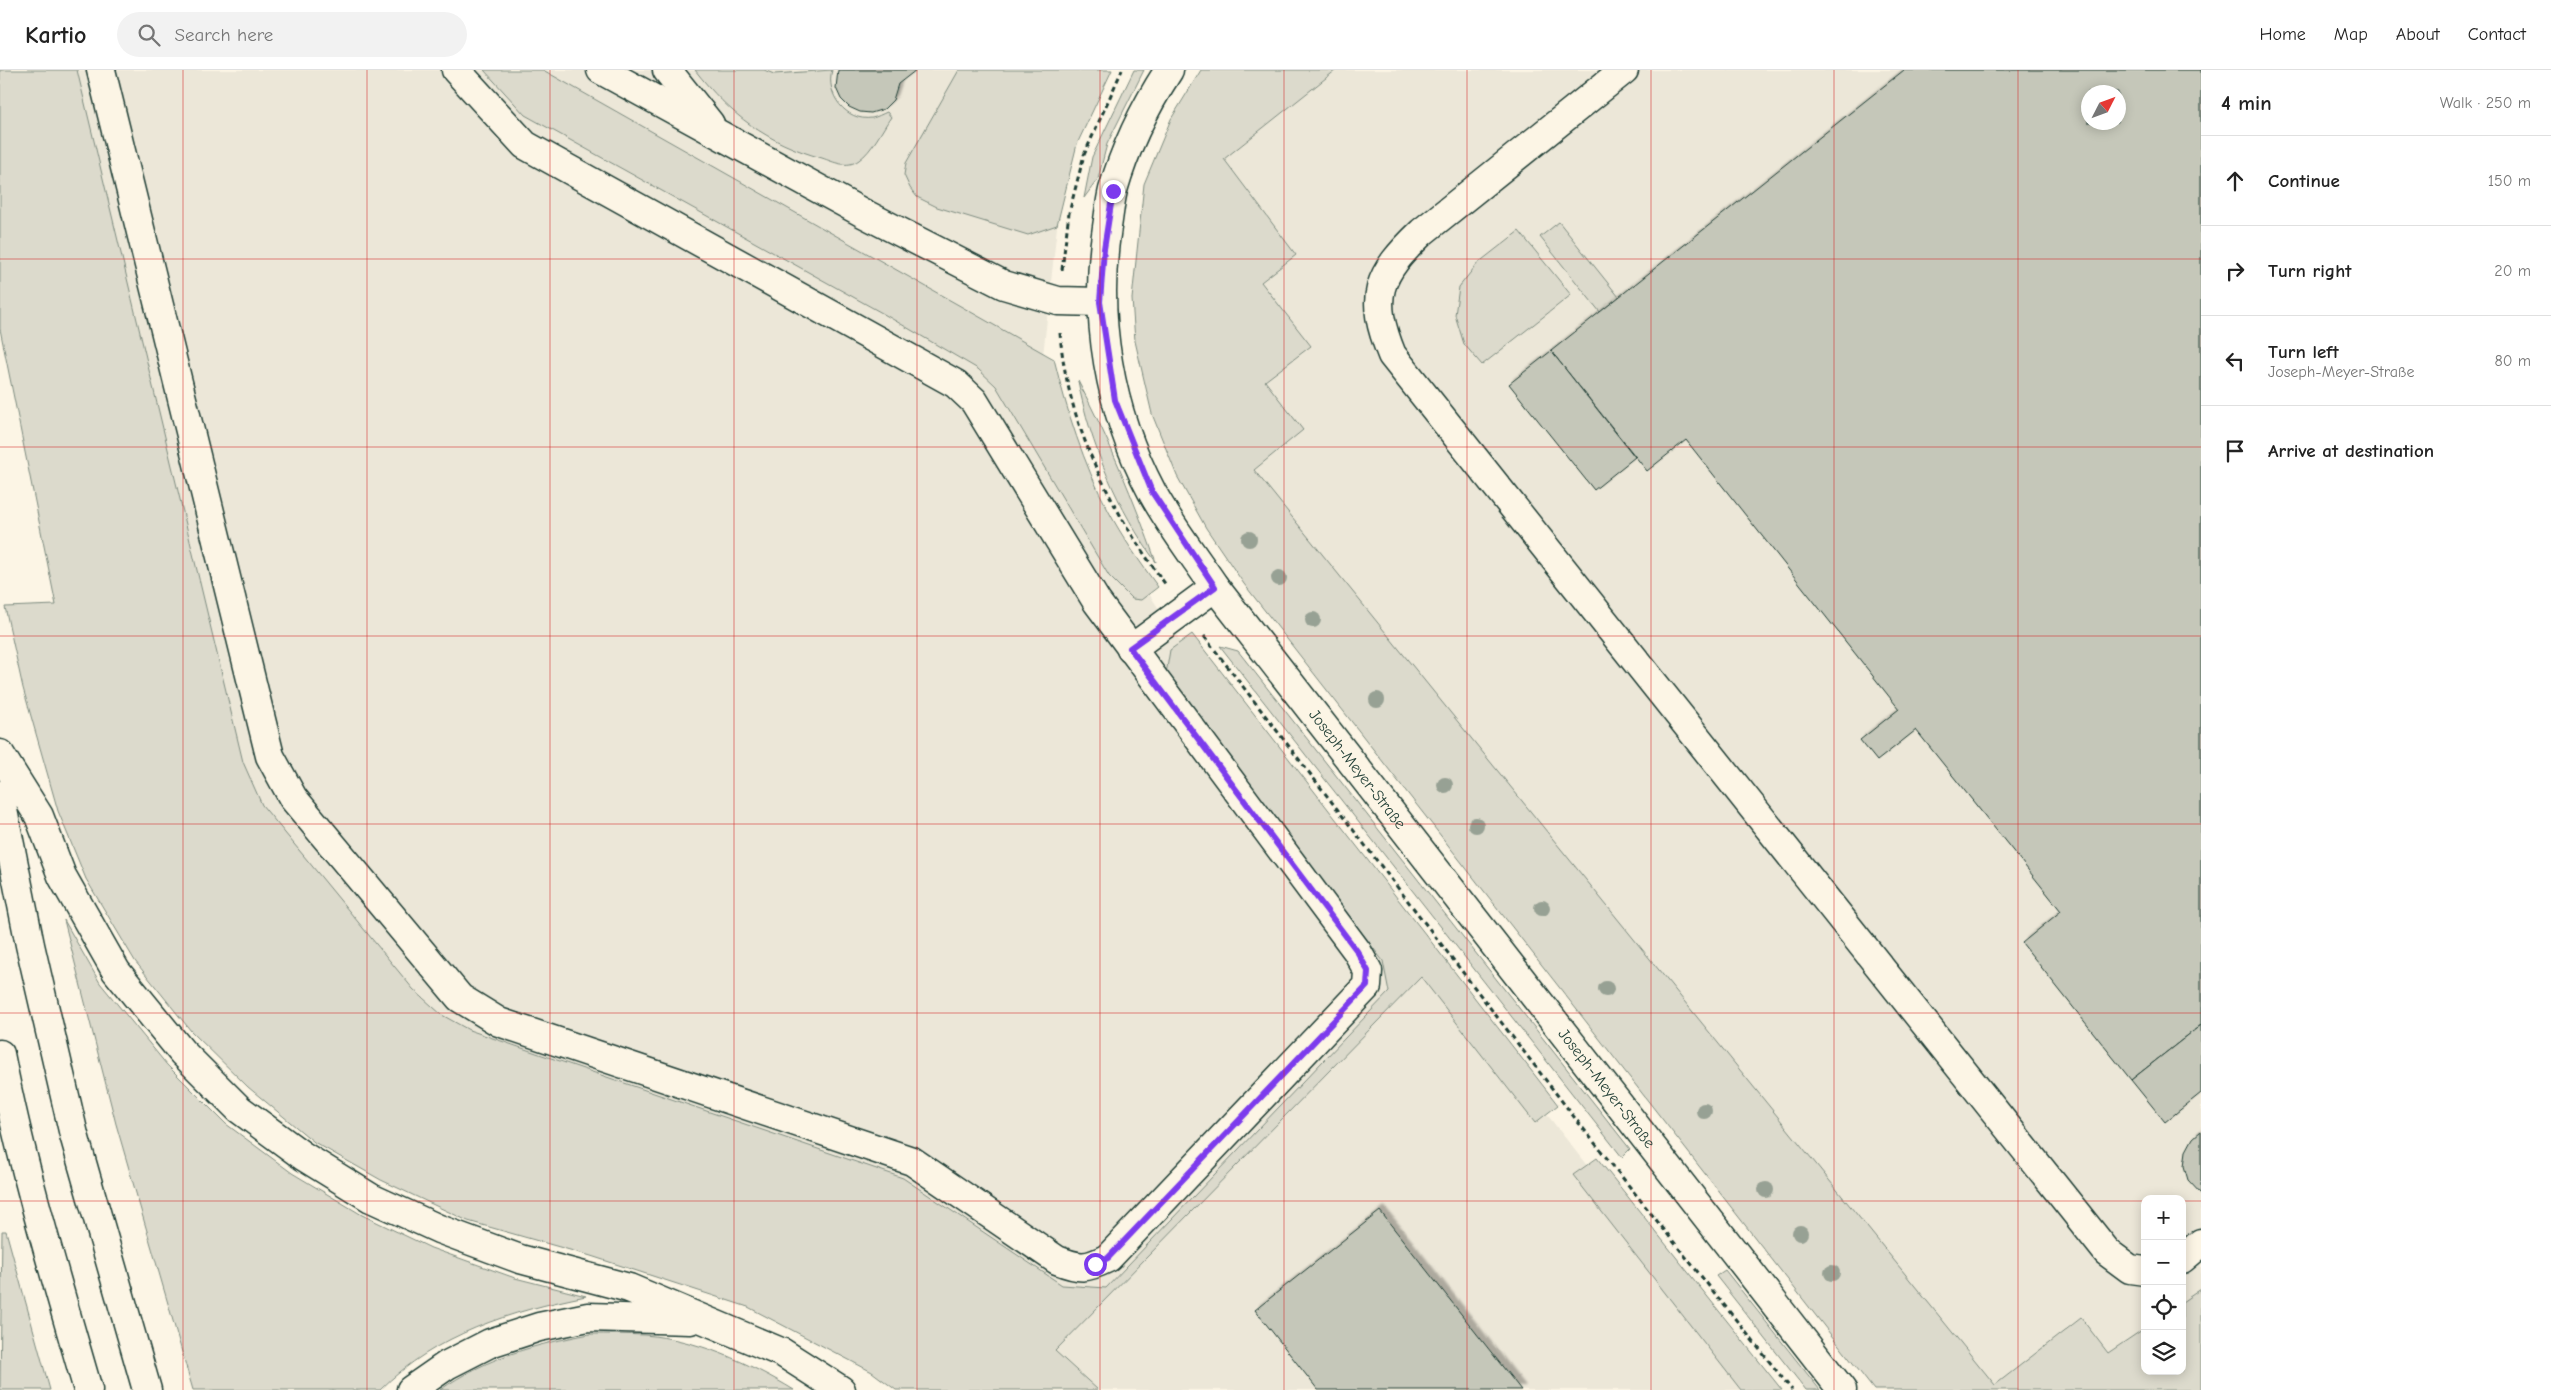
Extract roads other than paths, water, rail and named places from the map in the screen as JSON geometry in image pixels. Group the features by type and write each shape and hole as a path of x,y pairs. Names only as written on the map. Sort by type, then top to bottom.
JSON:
{"main road":[{"path":"101,70 270,756 293,798 460,998 499,1022 912,1161 1057,1260 1076,1268 1095,1264 1108,1258 1367,986 1368,971 1357,951 1097,602 974,401 956,384 525,145 456,70"},
{"path":"601,70 945,256 1004,285 1058,301 1100,302"},
{"path":"667,70 719,135"},
{"name":"Joseph-Meyer-Straße","path":"1169,70 1144,113 1113,191 1104,249 1100,302 1115,400 1152,492 1215,587 1842,1390"},
{"path":"1624,70 1422,232 1405,248 1389,268 1380,290 1378,312 1386,341 1398,363 2107,1252 2130,1269 2141,1270"},
{"path":"1130,648 1215,587"},
{"path":"0,754 39,816 62,876 116,971 182,1052 239,1109 303,1156 372,1198 439,1229 520,1259 629,1288 783,1353 841,1390"},
{"path":"0,795 30,945 74,1135 147,1390"},
{"path":"0,1054 7,1092 51,1263 88,1390"},
{"path":"0,1120 7,1092"},
{"path":"2186,1256 2201,1243"},
{"path":"2186,1259 2201,1256"},
{"path":"411,1390 447,1365 490,1343 540,1327 588,1317 703,1320"}]}
